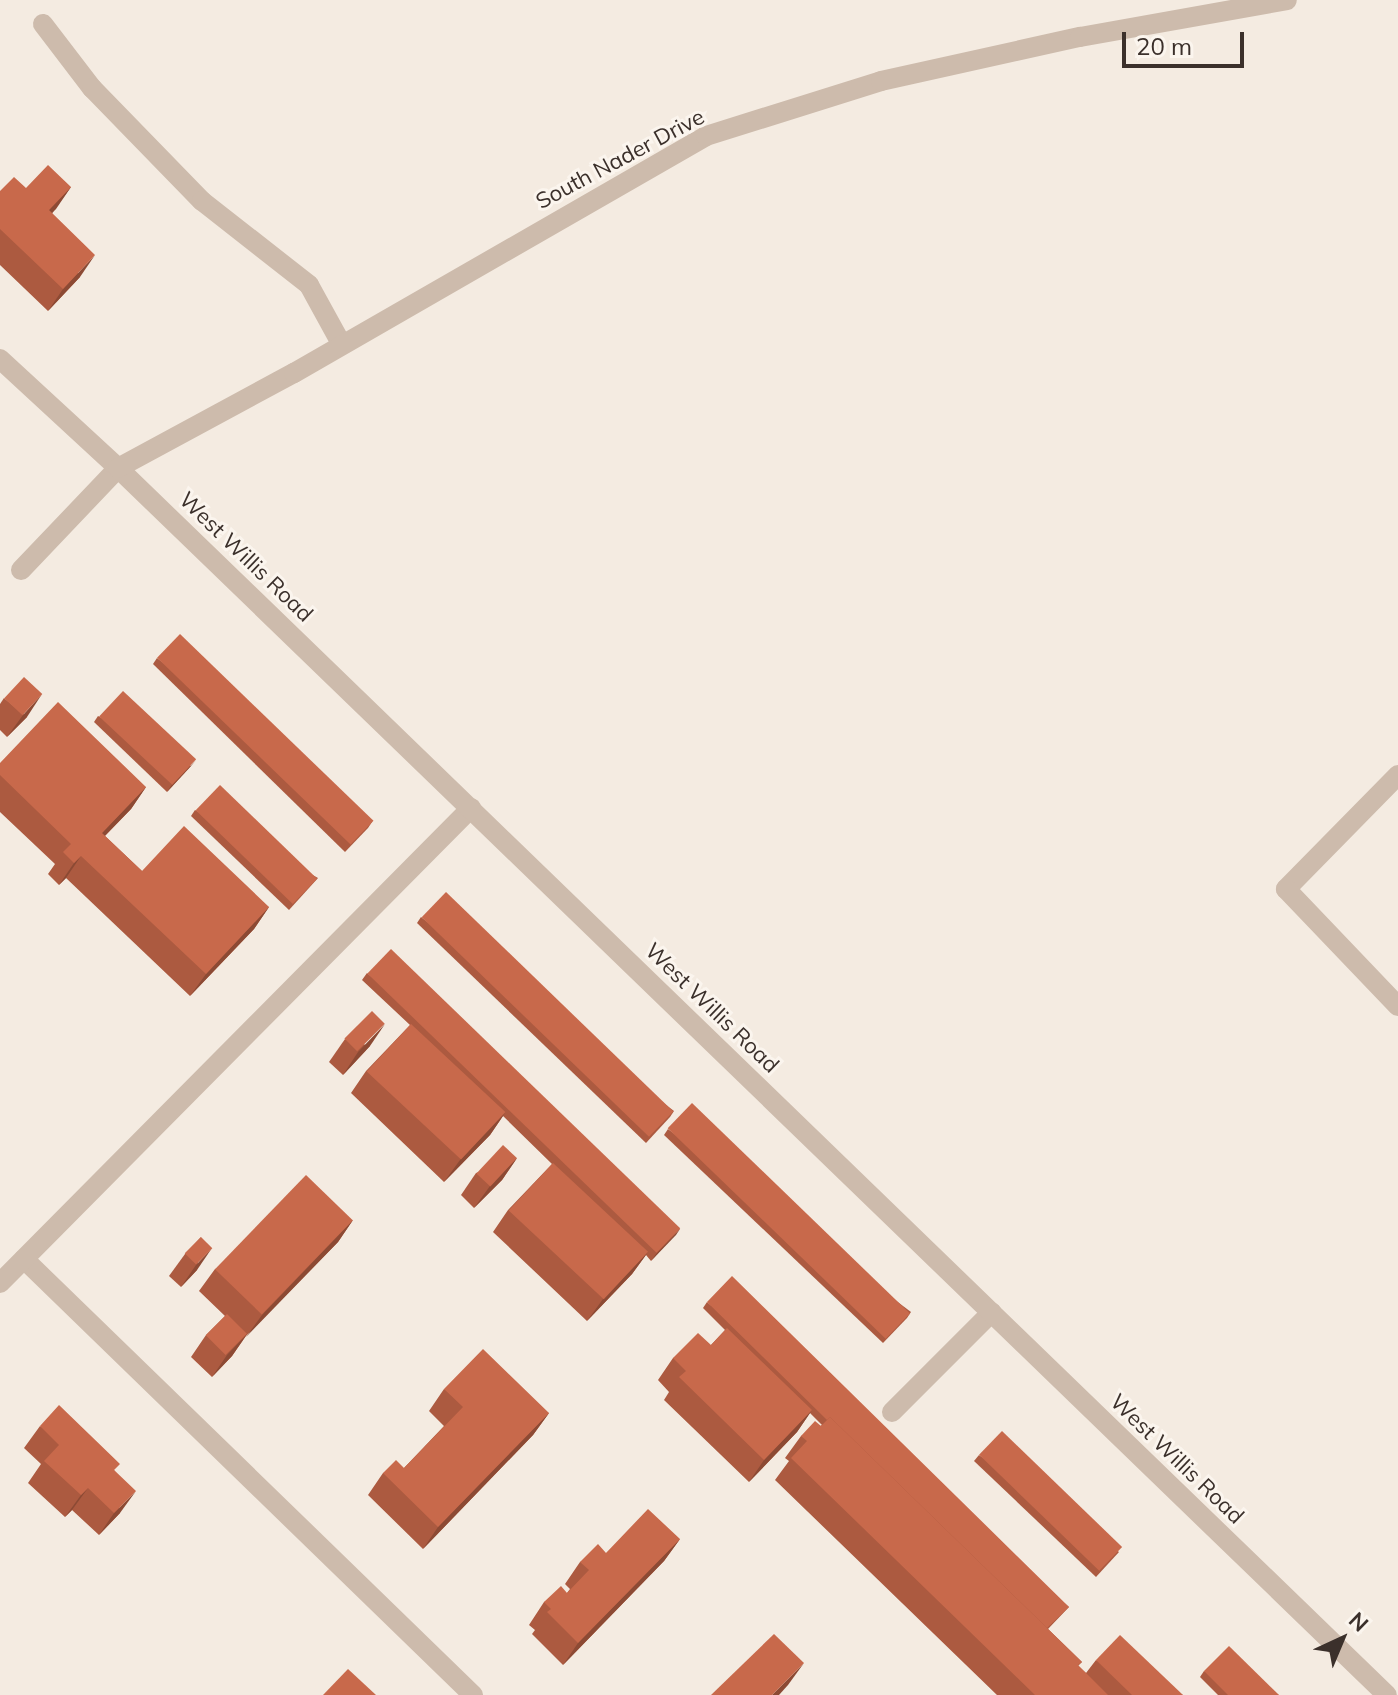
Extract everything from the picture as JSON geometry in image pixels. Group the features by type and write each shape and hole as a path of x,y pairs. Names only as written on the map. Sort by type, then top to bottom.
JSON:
{"street":[{"name":"South Nader Drive","path":"21,570 118,468 342,345 706,136 881,81 1080,37 1287,0"},
{"path":"43,24 92,88 202,201 309,285 342,345"},
{"name":"West Willis Road","path":"0,359 118,468 471,808 1387,1695"},
{"path":"1398,775 1286,889 1398,1006"},
{"path":"0,1283 471,808"},
{"path":"24,1259 473,1695"},
{"path":"892,1412 992,1312"}],"building":[{"path":"48,165 71,187 49,210 95,255 63,289 0,229 0,191 14,177 26,188"},
{"path":"180,634 374,821 351,845 157,658"},
{"path":"24,677 42,694 23,715 4,698"},
{"path":"123,691 196,759 172,785 99,717"},
{"path":"58,702 146,787 102,833 142,871 184,826 269,907 206,974 81,856 74,863 63,852 71,844 0,775 0,763"},
{"path":"220,785 317,879 293,904 196,810"},
{"path":"446,892 673,1112 649,1137 422,917"},
{"path":"391,949 680,1228 657,1253 367,973"},
{"path":"372,1011 385,1024 357,1051 344,1039"},
{"path":"411,1024 505,1112 461,1160 367,1072"},
{"path":"692,1103 910,1313 886,1339 668,1128"},
{"path":"503,1145 517,1158 490,1186 476,1174"},
{"path":"553,1163 648,1252 604,1299 509,1211"},
{"path":"306,1175 353,1220 262,1314 215,1269"},
{"path":"201,1237 212,1248 196,1265 185,1253"},
{"path":"732,1276 1069,1607 1047,1628 830,1417 827,1420 707,1302"},
{"path":"227,1314 247,1334 226,1355 206,1335"},
{"path":"727,1328 812,1410 764,1460 679,1377 686,1371 673,1358 698,1333 711,1345"},
{"path":"483,1349 549,1413 438,1527 383,1473 396,1460 404,1468 463,1407 444,1389"},
{"path":"59,1405 120,1464 114,1470 136,1491 114,1513 88,1488 81,1495 44,1461 59,1445 40,1426"},
{"path":"830,1417 1082,1662 1078,1665 1108,1695 1035,1695 791,1458 807,1441 801,1436 815,1421 821,1426"},
{"path":"1002,1431 1122,1547 1099,1571 979,1455"},
{"path":"648,1509 680,1539 578,1643 547,1612 551,1609 544,1602 561,1586 567,1593 589,1570 580,1562 598,1544 606,1553"},
{"path":"774,1634 804,1663 772,1695 711,1695"},
{"path":"1120,1635 1183,1695 1132,1695 1096,1660"},
{"path":"1229,1646 1279,1695 1228,1695 1204,1671"},
{"path":"348,1669 376,1695 323,1695"}]}
